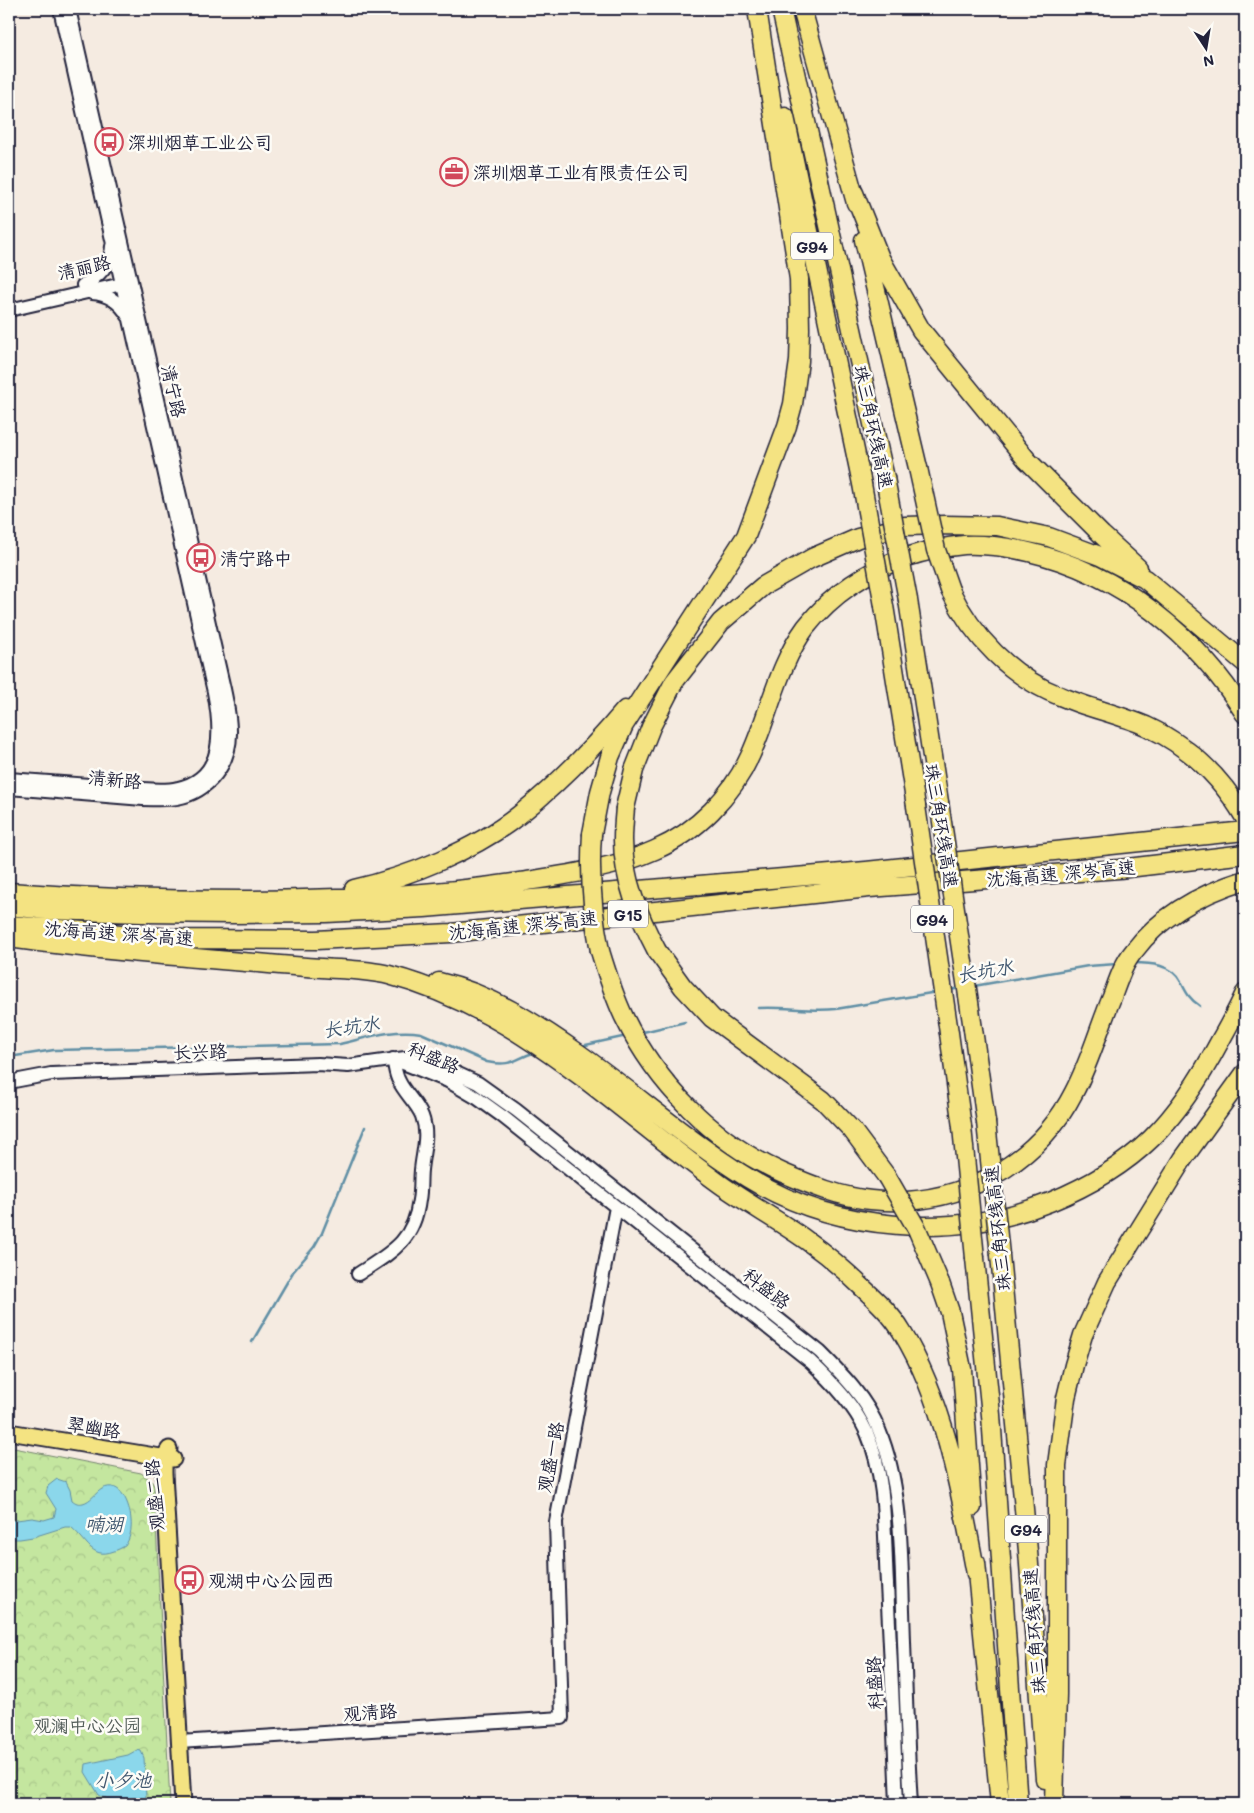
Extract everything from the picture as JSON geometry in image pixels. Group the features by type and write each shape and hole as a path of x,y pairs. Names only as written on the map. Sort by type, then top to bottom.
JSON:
{"highway":[{"path":"757,9 799,279 800,329 796,385 787,426 746,536 624,726 610,757 600,792 592,834 590,863 591,893 600,952 610,986 640,1046 660,1076 679,1098 708,1125 739,1149 773,1169 811,1185 845,1196 870,1200 898,1202 922,1200 951,1193 988,1178 1029,1152 1050,1130 1075,1090 1121,973 1133,952 1149,934 1173,914 1198,899 1245,880"},
{"name":"珠三角环线高速","path":"762,9 862,484 884,606 916,806 949,1033 962,1127 991,1415 1018,1804"},
{"name":"珠三角环线高速","path":"781,9 885,478 908,600 973,1029 986,1122 1000,1255 1027,1541 1047,1804"},
{"path":"802,9 854,193 935,543 950,590 969,624 985,644 1004,661 1038,686 1058,696 1147,727 1171,740 1210,770 1230,794 1245,818"},
{"path":"854,193 880,258 921,330 1027,460 1102,535 1245,664"},
{"path":"1000,1804 976,1574 962,1369 950,1312 940,1283 917,1229 887,1177 864,1146 823,1100 712,1018 683,987 657,951 643,925 633,898 626,870 623,841 625,808 634,770 674,682 721,622 763,586 812,558 858,538 905,526 997,526 1048,537 1100,556 1145,578 1181,607"},
{"path":"9,892 82,897 199,900 282,900 355,897 484,887 578,872 638,858 659,849 700,822 731,789 752,754 774,690 793,647 807,626 826,605 848,587 892,562 943,548 988,545 1011,548 1067,562 1102,578 1132,596 1174,629 1200,654 1220,678 1245,714"},
{"path":"282,900 326,895 371,885 404,875 474,844 518,816 558,782 606,732 656,674"},
{"name":"沈海高速 深岑高速","path":"9,906 48,910 233,914 326,913 424,908 866,871 1245,830"},
{"name":"沈海高速 深岑高速","path":"9,925 183,939 316,940 432,934 869,888 1120,868 1245,854"},
{"path":"9,938 170,956 387,974 442,983 472,992 507,1007 556,1038 711,1152 749,1178 783,1196 842,1216 887,1224 928,1226 963,1224 1000,1218 1038,1207 1070,1194 1111,1171 1140,1149 1168,1123 1208,1065 1245,993"},
{"path":"387,974 451,997 482,1011 562,1061 719,1184 826,1255 848,1273 894,1319 922,1371 941,1422 960,1494 976,1574"},
{"path":"1054,1804 1057,1694 1057,1465 1066,1398 1074,1365 1083,1335 1107,1282 1183,1159 1245,1073"}],"main road":[{"name":"翠幽路","path":"9,1422 169,1455"},
{"name":"翠幽路","path":"9,1432 169,1455"},
{"name":"观盛二路","path":"169,1455 184,1741 192,1804"},
{"name":"观盛二路","path":"182,1804 184,1741"}],"street":[{"name":"清宁路","path":"60,9 112,241 124,279 130,321 218,715 220,735 211,773"},
{"name":"清宁路","path":"69,9 124,279 229,716 228,752 223,764 211,773"},
{"path":"84,289 105,268 112,252 112,241"},
{"name":"清丽路","path":"9,310 124,279"},
{"path":"84,289 109,296 125,310 130,321"},
{"name":"清丽路","path":"9,303 84,289"},
{"name":"清新路","path":"9,779 164,790 177,789 211,773"},
{"name":"清新路","path":"9,788 165,799 189,795 199,790 211,773"},
{"name":"科盛路","path":"394,1059 414,1058 430,1061 478,1083 501,1099 820,1352 853,1387 869,1408 888,1456 894,1479 898,1514 911,1804"},
{"path":"358,1274 398,1247 409,1233 420,1200 421,1167 426,1146 426,1130 421,1114 400,1083 396,1074 394,1059"},
{"name":"长兴路","path":"9,1082 61,1074 318,1064 348,1066 394,1059"},
{"name":"科盛路","path":"394,1059 448,1081 477,1098 811,1362 843,1395 858,1415 875,1459 883,1510 897,1804"},
{"name":"观盛一路","path":"562,1718 556,1522 616,1207"},
{"name":"观清路","path":"184,1741 562,1718"}],"green space":[{"name":"观澜中心公园","path":"9,1447 141,1473 151,1480 154,1486 170,1804 9,1804"}],"water":[{"name":"喃湖","path":"57,1479 66,1482 72,1500 76,1503 86,1502 102,1489 109,1487 119,1490 129,1507 131,1520 130,1534 125,1546 114,1551 99,1553 93,1550 71,1527 65,1527 33,1537 9,1539 9,1521 32,1518 44,1520 54,1517 56,1509 46,1493 48,1486"},
{"name":"小夕池","path":"137,1750 141,1751 144,1758 146,1798 144,1802 132,1804 99,1795 85,1772 86,1764 128,1755"}],"waterway":[{"name":"长坑水","path":"1133,963 1153,964 1172,971 1190,998 1200,1006"},
{"name":"长坑水","path":"974,986 1088,966 1117,964"},
{"name":"长坑水","path":"950,990 961,988"},
{"name":"长坑水","path":"758,1008 836,1009 937,992"},
{"name":"长坑水","path":"639,1033 685,1022"},
{"name":"长坑水","path":"9,1057 54,1050 340,1044 380,1034 401,1032 421,1033 487,1062 502,1064 513,1062 536,1052"},
{"name":"长坑水","path":"581,1046 627,1036"},
{"path":"252,1342 293,1272 314,1247 322,1233 365,1127"}],"place":[{"name":"深圳烟草工业公司","path":"109,142"},
{"name":"深圳烟草工业有限责任公司","path":"454,172"},
{"name":"清宁路中","path":"201,558"},
{"name":"观湖中心公园西","path":"189,1580"}]}
